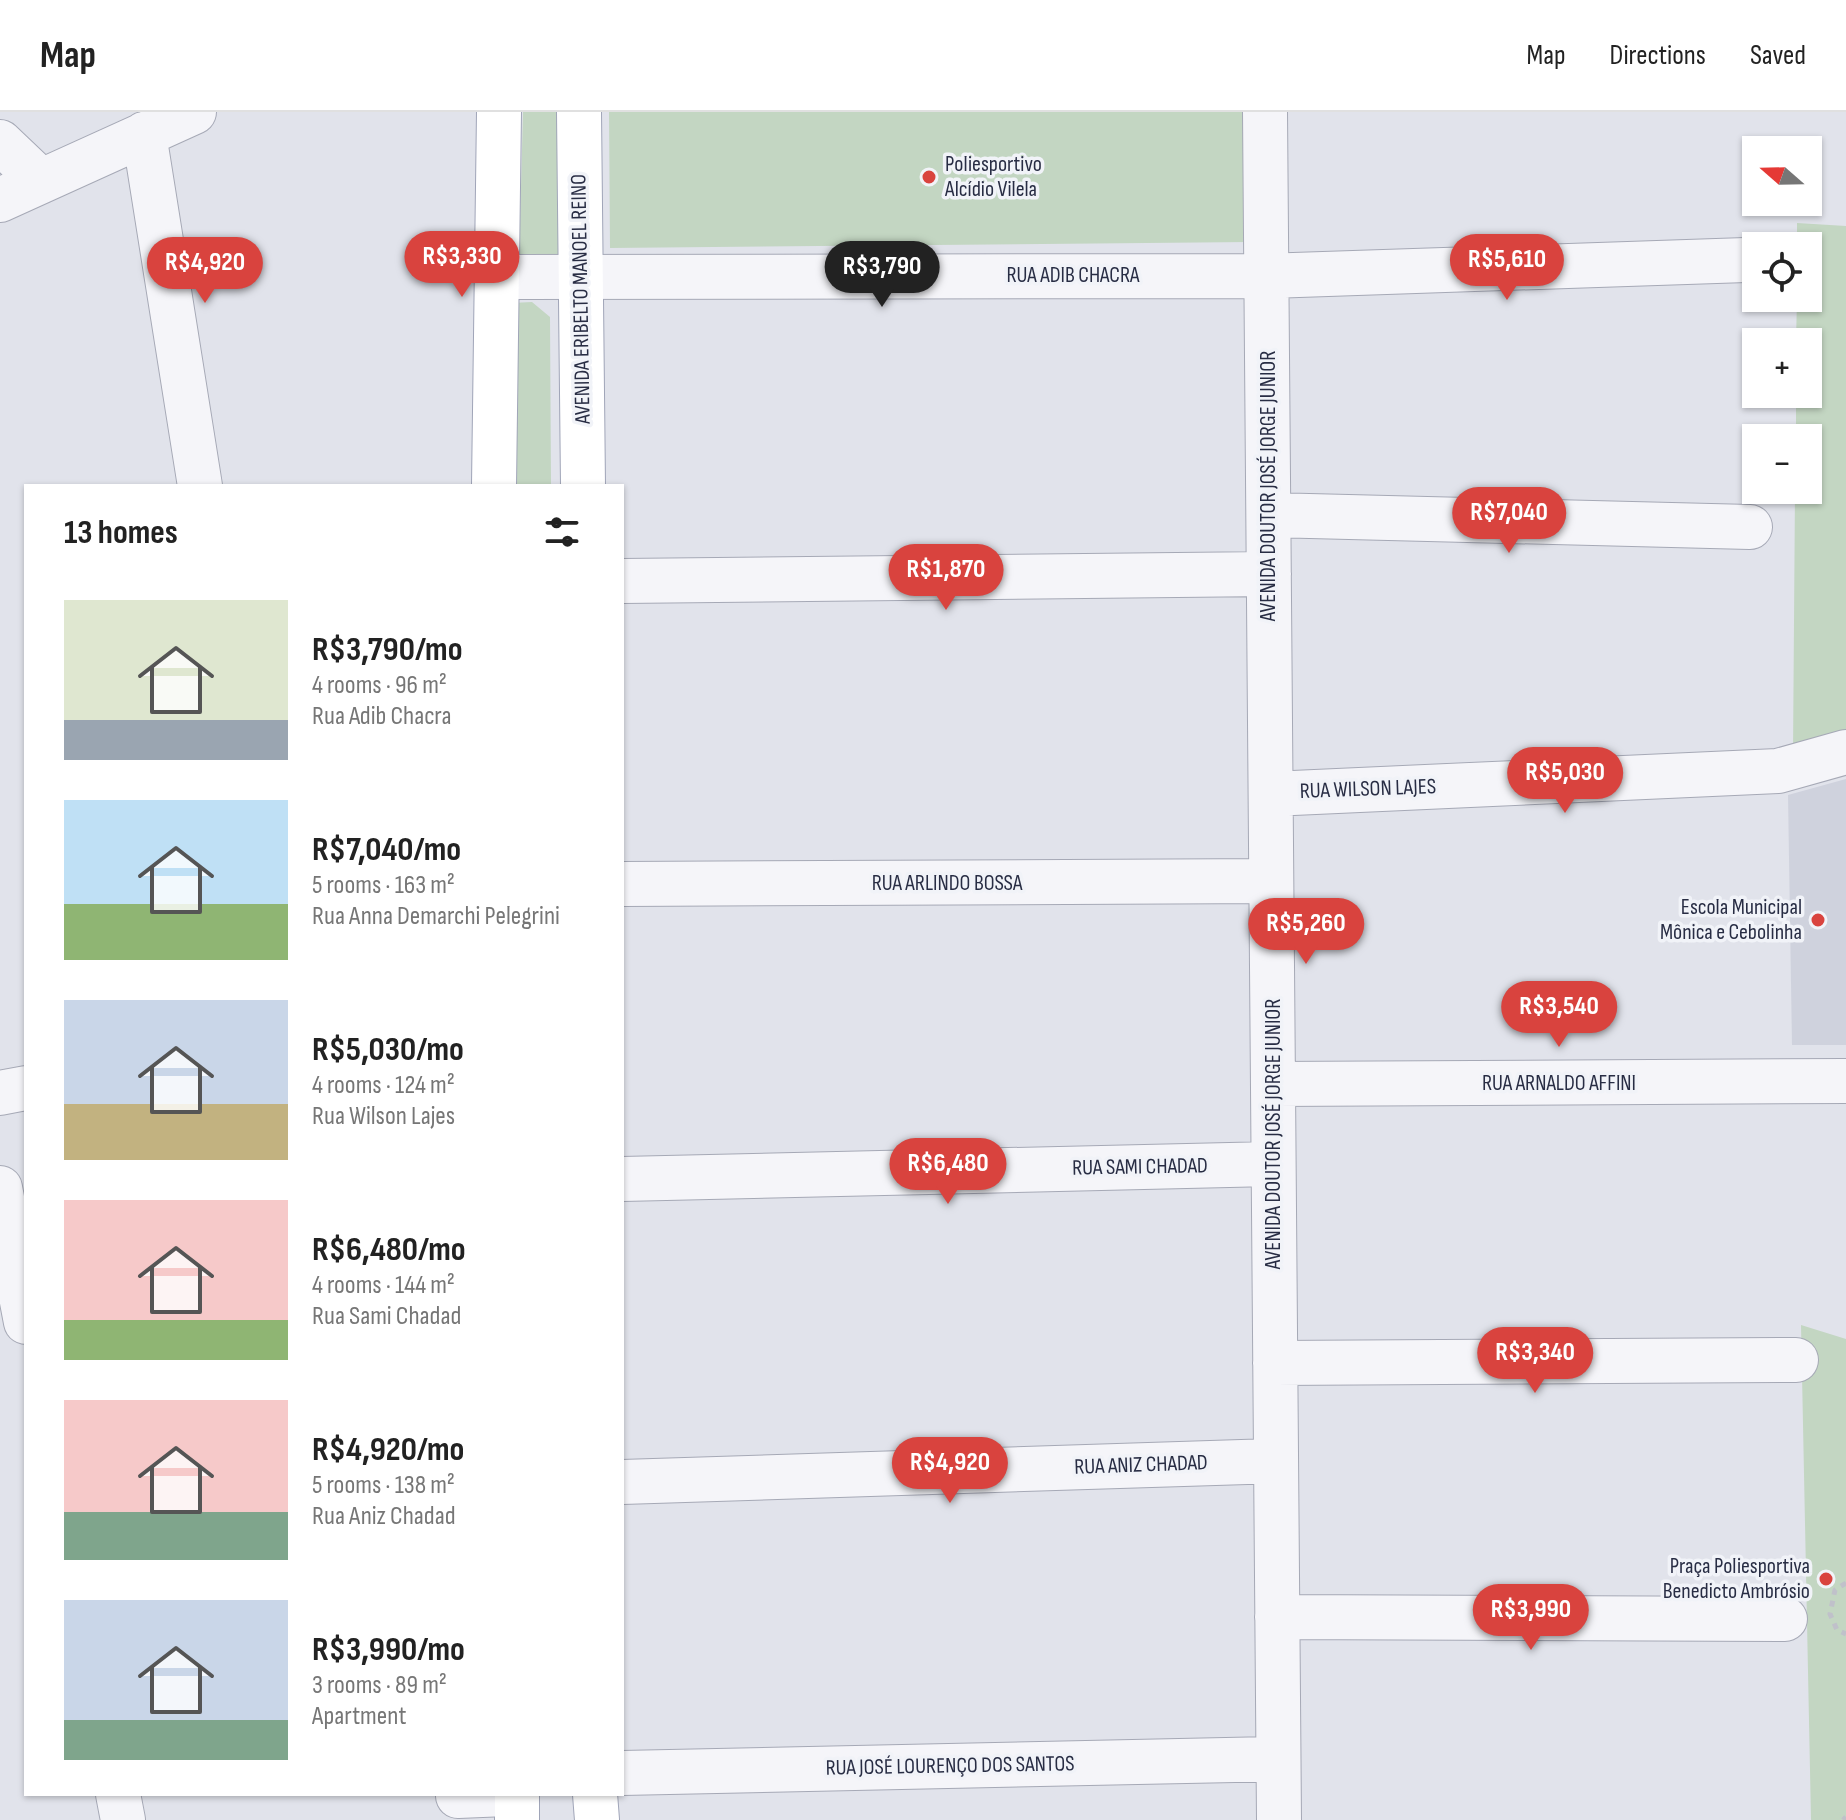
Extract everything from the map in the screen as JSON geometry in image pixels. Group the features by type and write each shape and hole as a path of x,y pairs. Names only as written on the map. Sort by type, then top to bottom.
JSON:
{"main road":[{"path":"494,484 499,112"},
{"name":"AVENIDA ERIBELTO MANOEL REINO","path":"579,112 583,484"},
{"path":"517,1796 517,1820"},
{"path":"595,1796 597,1820"}],"street":[{"path":"0,200 194,112"},
{"name":"AVENIDA DOUTOR JOSÉ JORGE JUNIOR","path":"1265,112 1279,1820"},
{"path":"144,134 200,484"},
{"path":"0,142 41,181"},
{"name":"RUA ADIB CHACRA","path":"496,277 1266,276 1742,260"},
{"path":"1269,515 1750,527"},
{"path":"624,581 1269,574"},
{"name":"RUA WILSON LAJES","path":"1271,794 1778,771 1846,752"},
{"name":"RUA ARLINDO BOSSA","path":"624,884 1271,881"},
{"name":"RUA ARNALDO AFFINI","path":"1273,1084 1846,1081"},
{"path":"0,1093 24,1088"},
{"name":"RUA SAMI CHADAD","path":"624,1179 1273,1164"},
{"path":"0,1188 24,1312"},
{"path":"1275,1363 1796,1360"},
{"name":"RUA ANIZ CHADAD","path":"624,1482 1276,1461"},
{"path":"1277,1617 1785,1619"},
{"name":"RUA JOSÉ LOURENÇO DOS SANTOS","path":"624,1773 1278,1759"},
{"path":"118,1796 123,1820"},
{"path":"459,1803 496,1796"}],"path":[{"path":"1846,1583 1835,1590 1830,1614 1837,1630 1846,1634"}],"shaded area":[{"name":"Escola Municipal Mônica e Cebolinha","path":"1846,779 1846,1045 1792,1045 1788,795"}],"green space":[{"path":"523,112 568,112 559,265 519,263"},
{"name":"Poliesportivo Alcídio Vilela","path":"609,112 1248,112 1250,242 610,248"},
{"path":"1797,223 1846,226 1846,736 1793,753 1795,504 1822,504 1822,424 1796,424 1796,408 1822,408 1822,328 1796,328 1797,312 1822,312 1822,232 1797,232"},
{"path":"532,302 550,317 551,484 503,484 512,303"},
{"name":"Praça Poliesportiva Benedicto Ambrósio","path":"1801,1325 1846,1339 1846,1820 1811,1820"}],"place":[{"name":"Poliesportivo Alcídio Vilela","path":"929,177"},
{"name":"Escola Municipal Mônica e Cebolinha","path":"1818,920"},
{"name":"Praça Poliesportiva Benedicto Ambrósio","path":"1826,1579"}]}
